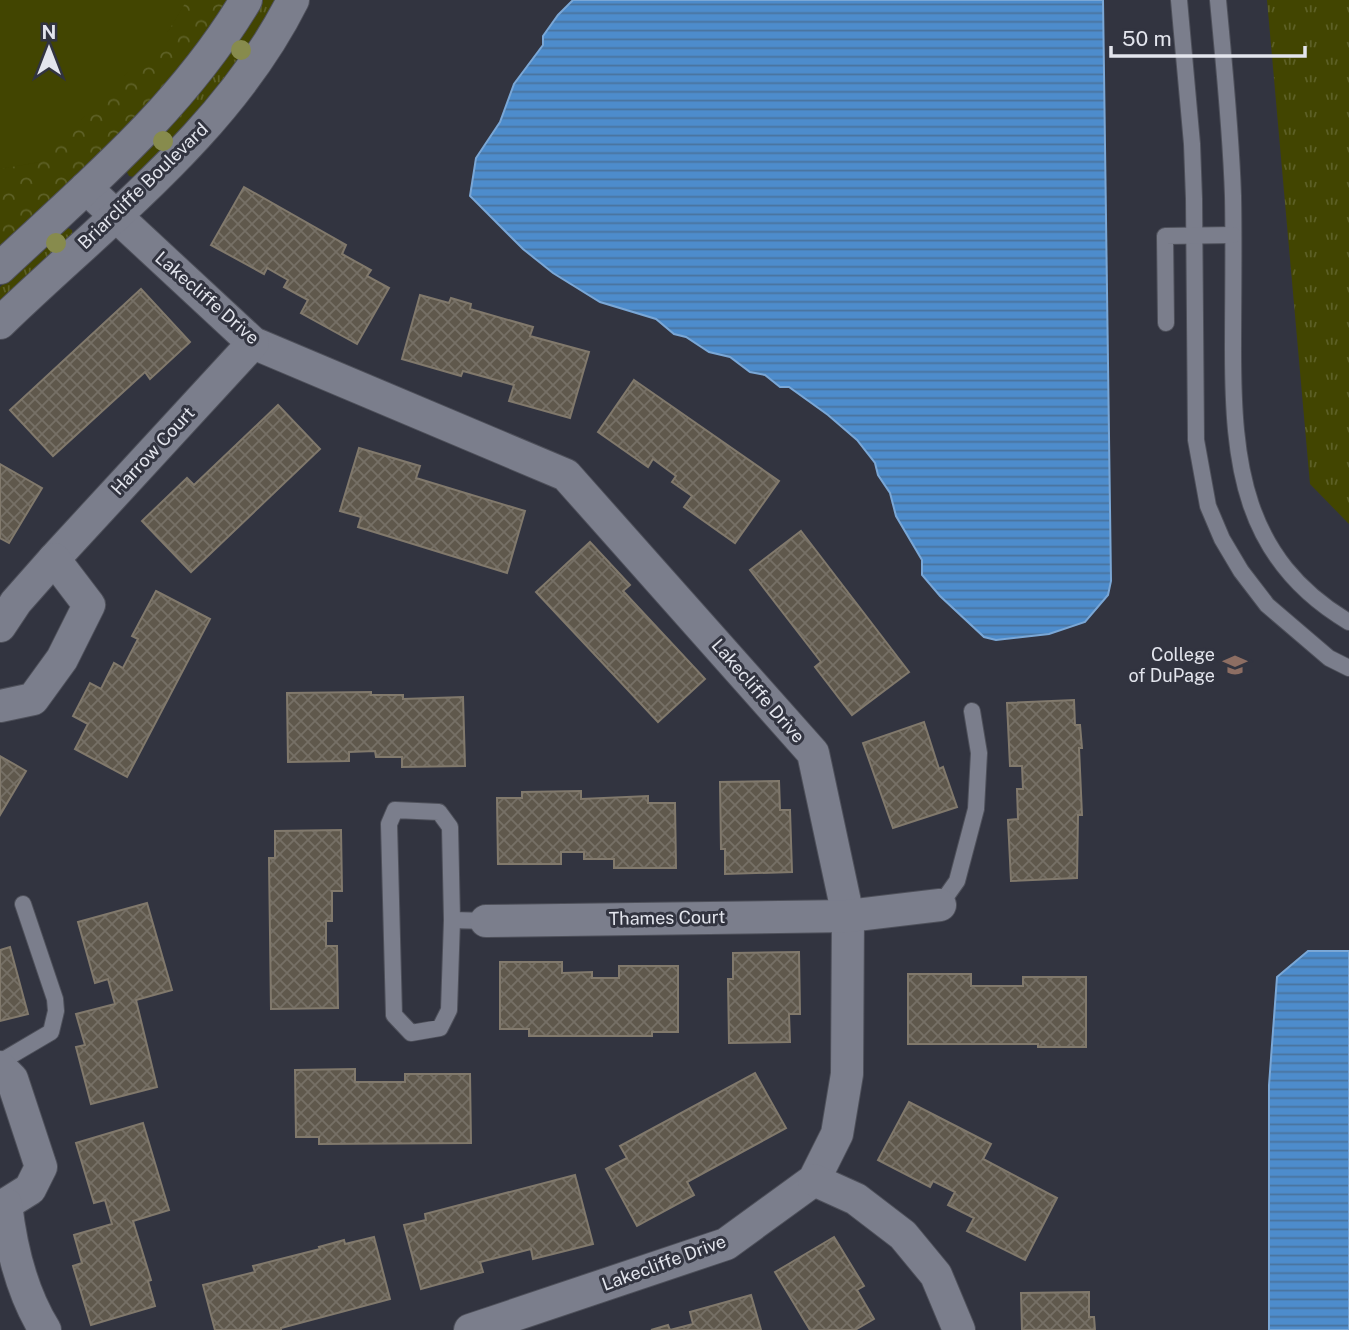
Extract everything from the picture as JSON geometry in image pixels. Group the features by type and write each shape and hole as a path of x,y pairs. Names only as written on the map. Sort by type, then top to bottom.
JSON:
{"street":[{"path":"0,268 163,113 217,47 246,0"},
{"name":"Briarcliffe Boulevard","path":"0,323 165,169 222,109 261,55 293,0"},
{"name":"Lakecliffe Drive","path":"86,188 253,343 566,475 813,753 848,916 847,1074 837,1134 814,1180 726,1244 470,1330"},
{"name":"Harrow Court","path":"0,625 16,602 54,559 253,343"},
{"path":"0,706 33,699 62,659 89,605 54,559"},
{"name":"Thames Court","path":"486,921 848,916 940,905"},
{"path":"0,1064 12,1079 41,1167 30,1189 3,1203 11,1245 36,1315 46,1330"},
{"path":"814,1180 856,1199 903,1235 936,1275 959,1330"}],"lane":[{"path":"1179,0 1192,144 1196,440 1208,506 1222,539 1241,571 1267,605 1329,658 1349,668"},
{"path":"1218,0 1231,164 1233,414 1241,478 1261,531 1280,559 1316,599 1349,622"},
{"path":"1166,323 1166,236 1233,235"},
{"path":"940,905 957,881 976,808 979,753 972,711"},
{"path":"395,810 439,812 450,827 452,920 449,1010 440,1028 411,1032 394,1015 390,824 395,810"},
{"path":"0,1064 51,1032 57,1011 23,904"},
{"path":"452,920 486,921"}],"green space":[{"path":"0,0 228,0 203,46 171,86 124,134 0,247"},
{"path":"0,0 187,0 169,30 40,162 0,169"},
{"path":"262,0 278,0 233,70 182,132 134,177 129,176 126,170 203,88 227,56"},
{"path":"1267,0 1349,0 1349,524 1310,484"},
{"path":"66,227 72,230 73,238 0,305 0,287"}],"water":[{"path":"573,0 1103,0 1111,581 1108,595 1085,622 1049,634 996,640 984,637 940,596 922,575 922,560 896,516 890,493 878,475 875,463 857,440 828,415 789,387 780,387 765,375 750,372 730,357 709,352 686,337 674,334 656,319 600,302 553,273 523,249 470,196 476,158 500,122 514,84 543,45 543,36"},
{"path":"1308,951 1349,951 1349,1330 1269,1330 1269,1085 1277,977"}],"building":[{"path":"244,187 346,245 342,254 371,270 367,276 389,288 357,344 301,313 308,300 284,287 288,280 267,268 264,274 211,245"},
{"path":"141,289 190,342 150,379 145,372 53,456 10,410"},
{"path":"420,295 449,303 451,298 471,304 470,309 533,327 530,336 589,352 570,418 509,401 514,385 463,371 461,376 402,359"},
{"path":"634,380 779,481 735,543 684,507 692,496 672,482 676,476 653,459 648,467 598,432"},
{"path":"278,405 320,449 191,572 142,521 187,478 194,485"},
{"path":"359,448 420,466 416,478 525,511 507,573 358,527 361,517 340,511"},
{"path":"0,464 42,488 9,543 0,538"},
{"path":"801,531 909,672 852,715 815,667 821,662 750,570"},
{"path":"590,542 630,585 623,591 705,679 658,722 536,592"},
{"path":"156,591 210,619 127,777 75,749 88,724 73,716 90,683 101,689 114,663 123,668 138,639 132,636"},
{"path":"371,692 371,695 403,695 403,699 463,697 465,766 402,767 402,757 376,757 375,751 349,752 349,761 288,762 287,693"},
{"path":"1074,700 1075,725 1080,725 1082,748 1079,748 1082,815 1078,815 1077,878 1011,881 1008,820 1018,819 1017,789 1023,789 1022,766 1010,766 1007,703"},
{"path":"924,722 939,769 943,767 957,807 893,828 863,743"},
{"path":"0,756 26,771 0,815"},
{"path":"779,781 780,810 790,810 792,872 725,874 725,849 721,849 720,782"},
{"path":"581,791 581,799 648,796 648,803 675,803 676,868 614,868 614,859 584,859 584,852 561,852 561,864 498,864 497,798 522,798 522,792"},
{"path":"341,830 342,891 332,891 332,921 326,921 326,946 337,946 338,1008 271,1009 269,858 275,858 275,831"},
{"path":"147,903 172,990 136,1000 157,1087 91,1104 76,1047 85,1045 76,1014 115,1004 108,979 95,983 78,922"},
{"path":"10,947 28,1014 0,1021 0,950"},
{"path":"799,952 800,1014 789,1014 790,1042 729,1043 728,979 733,979 733,953"},
{"path":"500,962 562,962 562,973 592,972 592,978 619,978 619,966 678,966 678,1032 652,1032 652,1036 529,1036 529,1029 500,1029"},
{"path":"908,974 971,974 971,986 1023,986 1023,977 1086,977 1086,1047 1038,1047 1038,1044 908,1044"},
{"path":"355,1069 355,1082 405,1082 405,1074 470,1074 471,1143 319,1144 319,1137 296,1137 295,1070"},
{"path":"755,1073 786,1128 687,1182 694,1195 637,1226 606,1169 627,1158 620,1146"},
{"path":"909,1102 991,1144 983,1159 1057,1198 1025,1260 967,1231 974,1218 948,1205 955,1192 933,1181 930,1187 878,1160"},
{"path":"143,1123 169,1210 133,1221 151,1280 148,1281 155,1306 91,1325 73,1266 82,1263 74,1235 112,1224 105,1200 94,1203 76,1143"},
{"path":"575,1175 593,1244 533,1259 531,1249 480,1262 483,1272 421,1289 404,1225 426,1220 425,1214"},
{"path":"374,1237 390,1299 281,1330 215,1330 203,1285 255,1272 253,1266 320,1249 319,1247 344,1240 345,1244"},
{"path":"834,1237 864,1286 857,1290 874,1319 855,1330 810,1330 775,1272"},
{"path":"1089,1292 1089,1317 1094,1317 1095,1330 1022,1330 1021,1293"},
{"path":"751,1295 761,1330 670,1330 693,1324 690,1312"},
{"path":"668,1325 670,1330 651,1330"}],"place":[{"name":"College of DuPage","path":"1235,665"}]}
